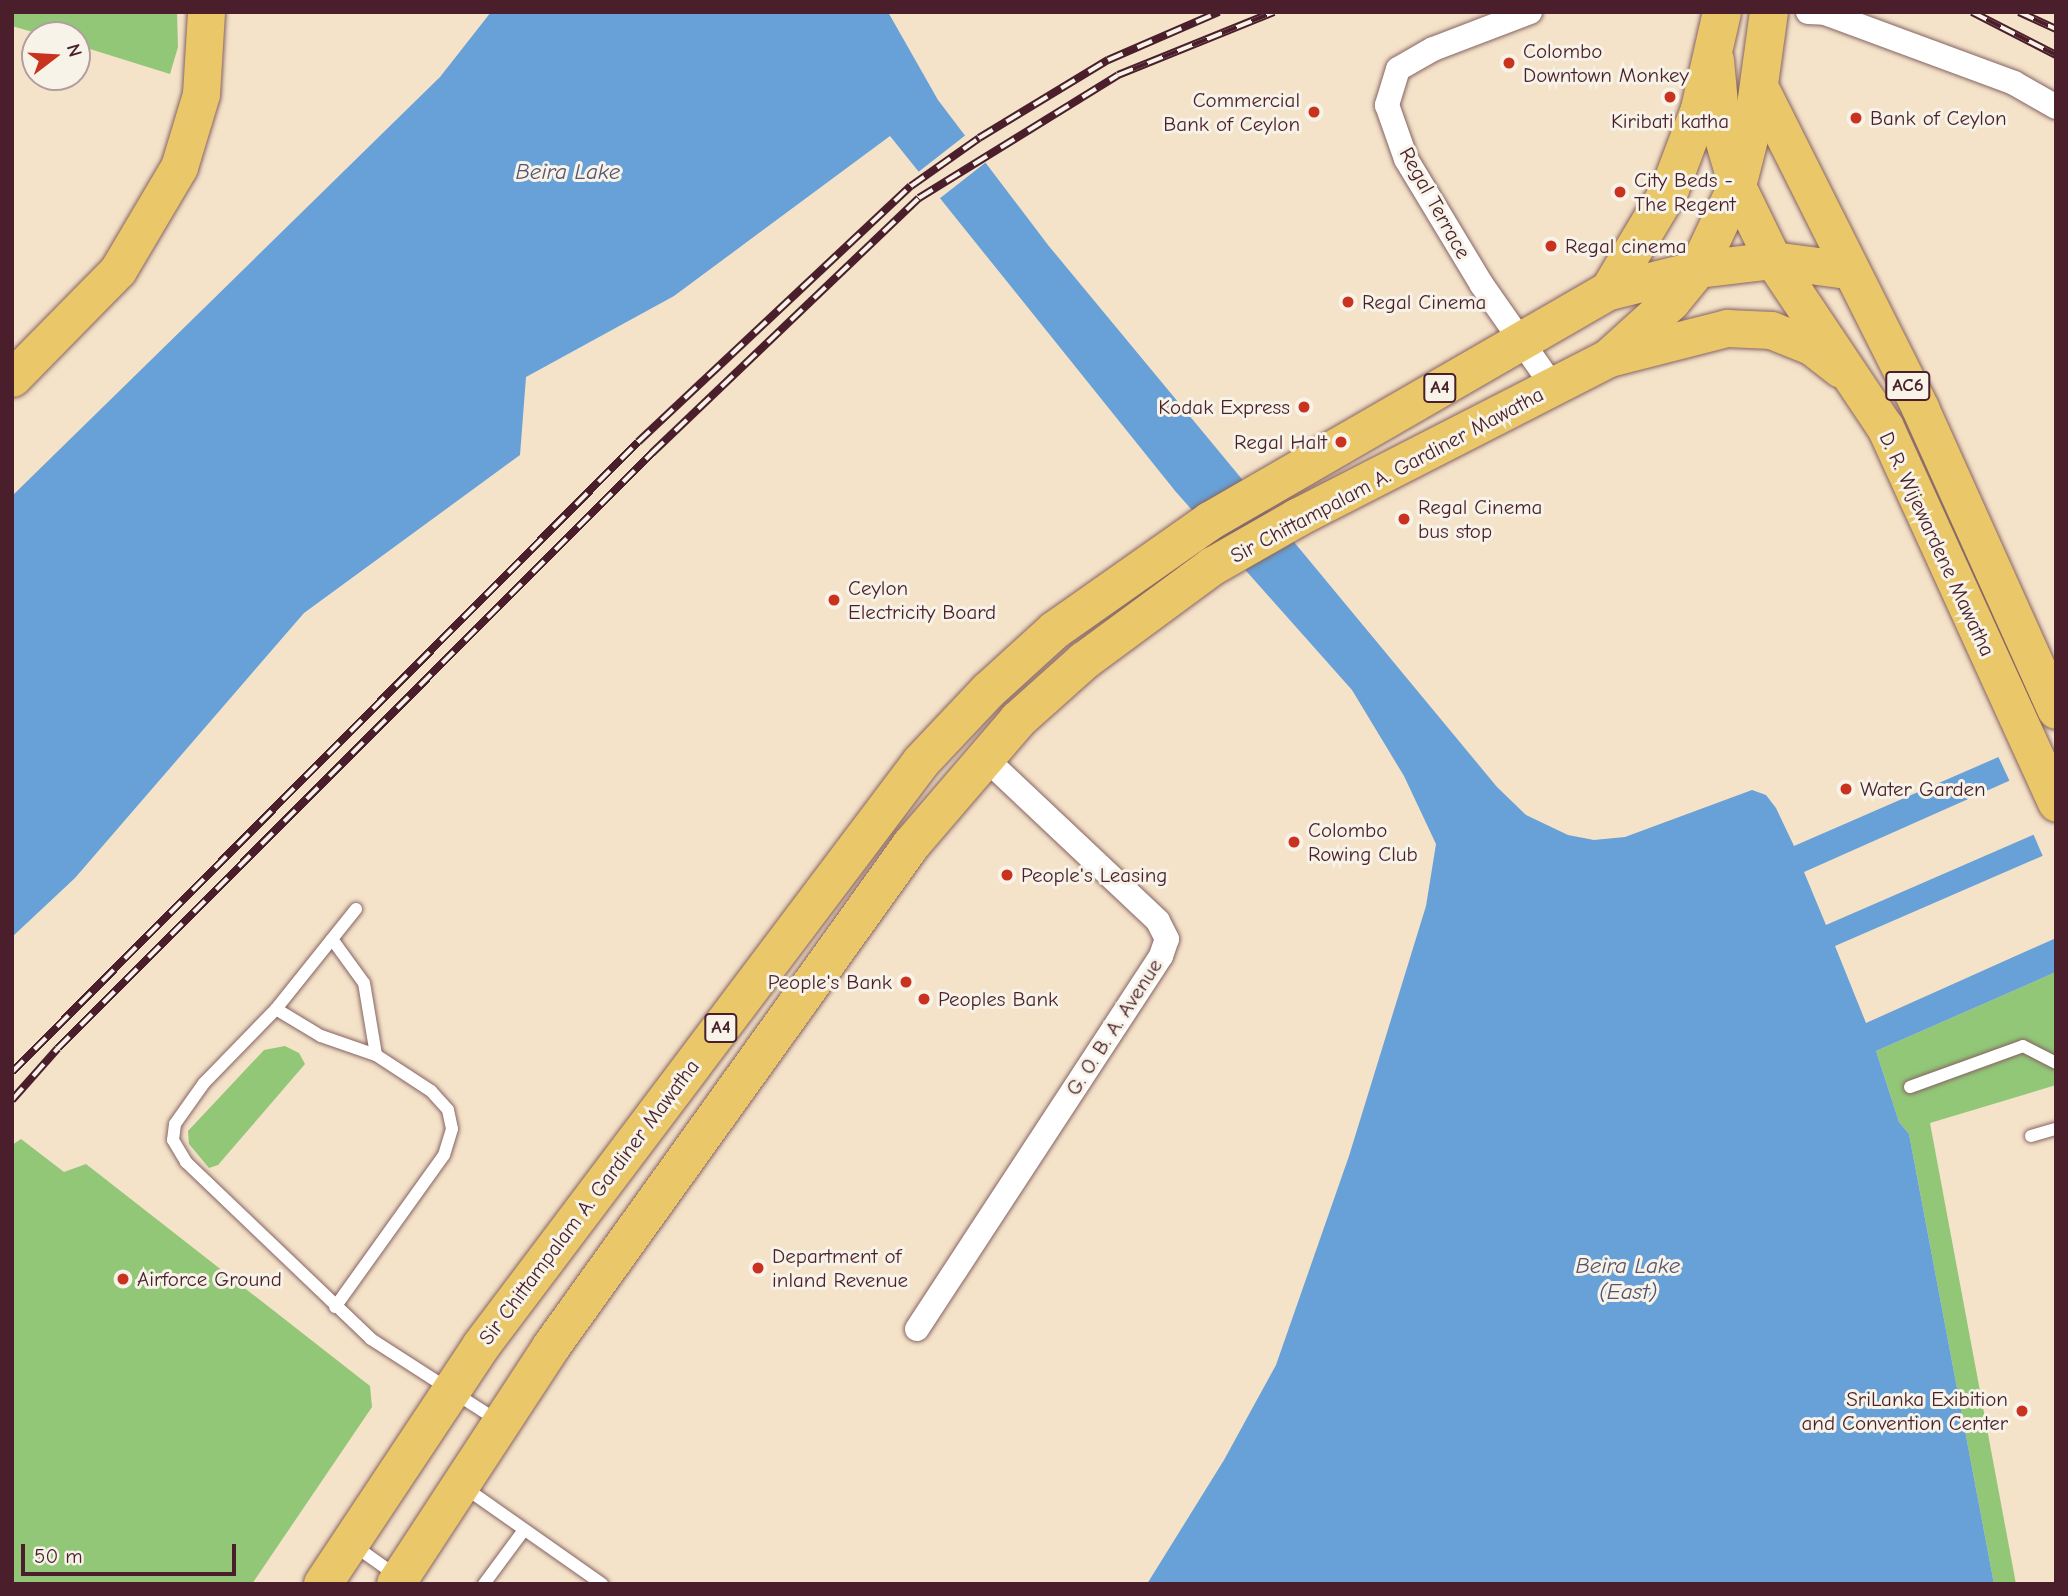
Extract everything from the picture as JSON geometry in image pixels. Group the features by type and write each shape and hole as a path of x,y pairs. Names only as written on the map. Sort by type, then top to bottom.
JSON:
{"highway":[{"path":"1609,291 1670,189 1695,127 1723,12"},
{"name":"Sir Chittampalam A. Gardiner Mawatha","path":"401,1582 502,1423 903,856 984,757 1084,661 1213,566 1297,518 1609,358 1671,302 1698,269 1737,186 1762,70 1769,12"},
{"name":"Sir Chittampalam A. Gardiner Mawatha","path":"323,1584 449,1392 921,762 988,691 1055,630 1188,535 1269,483 1521,344 1609,291"}],"main road":[{"path":"12,378 118,270 179,167 201,94 205,12"},
{"name":"D. R. Wijewardene Mawatha","path":"1714,51 1722,135 1737,186 1773,260 1885,427 2056,803"},
{"name":"D. R. Wijewardene Mawatha","path":"1762,70 1848,270 1920,408 2051,699"},
{"path":"1609,291 1698,269 1773,260 1848,270"},
{"path":"1609,358 1727,328 1771,330 1811,346 1857,383"}],"street":[{"name":"Regal Terrace","path":"1521,344 1406,159 1388,105 1398,69 1433,49 1530,12"},
{"path":"1808,12 1825,13 2014,83 2056,107"},
{"path":"1521,344 1554,388"},
{"name":"G. O. B. A. Avenue","path":"917,1329 1161,956 1167,939 1158,921 984,757"}],"lane":[{"path":"356,909 276,1009 204,1083 175,1124 173,1140 186,1162 371,1339 449,1392 502,1423"},
{"path":"332,939 364,983 376,1055"},
{"path":"276,1009 321,1036 376,1055 431,1091 448,1111 452,1129 444,1155 335,1307"},
{"path":"1910,1087 2023,1046 2056,1063"},
{"path":"2031,1136 2056,1129"},
{"path":"461,1485 602,1584"},
{"path":"484,1584 524,1530"},
{"path":"349,1542 401,1582"}],"green space":[{"path":"12,12 177,12 178,47 170,74 91,49 91,21 21,21 21,29 12,26"},
{"path":"2056,972 2056,1085 1930,1123 2016,1584 1994,1584 1909,1134 1899,1122 1876,1051"},
{"path":"285,1046 299,1053 305,1064 218,1165 209,1168 189,1144 188,1131 264,1050"},
{"name":"Airforce Ground","path":"21,1139 64,1172 86,1164 370,1386 372,1407 252,1584 12,1584 12,1145"}],"water":[{"path":"491,12 888,12 938,100 1048,245 1497,787 1526,815 1568,835 1594,840 1625,837 1752,790 1766,795 1776,808 1794,846 2056,732 2056,760 1804,872 1826,925 2056,825 2056,850 1835,946 1866,1023 2056,938 2056,972 1876,1051 1899,1122 1909,1134 1994,1584 1147,1584 1224,1460 1276,1365 1349,1156 1426,906 1436,844 1404,776 1352,690 1176,492 890,136 674,296 526,377 520,455 304,613 75,878 12,937 12,496 440,77"}],"pier":[{"path":"967,134 988,161 937,201 916,174"},
{"path":"2056,728 2056,764 2011,784 1997,754"},
{"path":"2056,821 2056,854 2044,859 2032,831"}],"railway":[{"path":"12,1072 638,442 911,186 979,138 1108,60 1219,12"},
{"path":"12,1100 58,1048 652,453 919,198 1118,75 1274,12"},
{"path":"1972,12 2056,55"},
{"path":"2019,12 2056,29"}],"place":[{"name":"Colombo Downtown Monkey","path":"1509,63"},
{"name":"Kiribati katha","path":"1670,97"},
{"name":"Commercial Bank of Ceylon","path":"1314,112"},
{"name":"Bank of Ceylon","path":"1856,118"},
{"name":"City Beds - The Regent","path":"1620,192"},
{"name":"Regal cinema","path":"1551,246"},
{"name":"Regal Cinema","path":"1348,302"},
{"name":"Kodak Express","path":"1304,407"},
{"name":"Regal Halt","path":"1341,442"},
{"name":"Regal Cinema bus stop","path":"1404,519"},
{"name":"Ceylon Electricity Board","path":"834,600"},
{"name":"Water Garden","path":"1846,789"},
{"name":"Colombo Rowing Club","path":"1294,842"},
{"name":"People's Leasing","path":"1007,875"},
{"name":"People's Bank","path":"906,982"},
{"name":"Peoples Bank","path":"924,999"},
{"name":"Department of inland Revenue","path":"758,1268"},
{"name":"Airforce Ground","path":"123,1279"},
{"name":"SriLanka Exibition and Convention Center","path":"2022,1411"}],"water label":[{"name":"Beira Lake","path":"568,172"},
{"name":"Beira Lake (East)","path":"1628,1279"}]}
